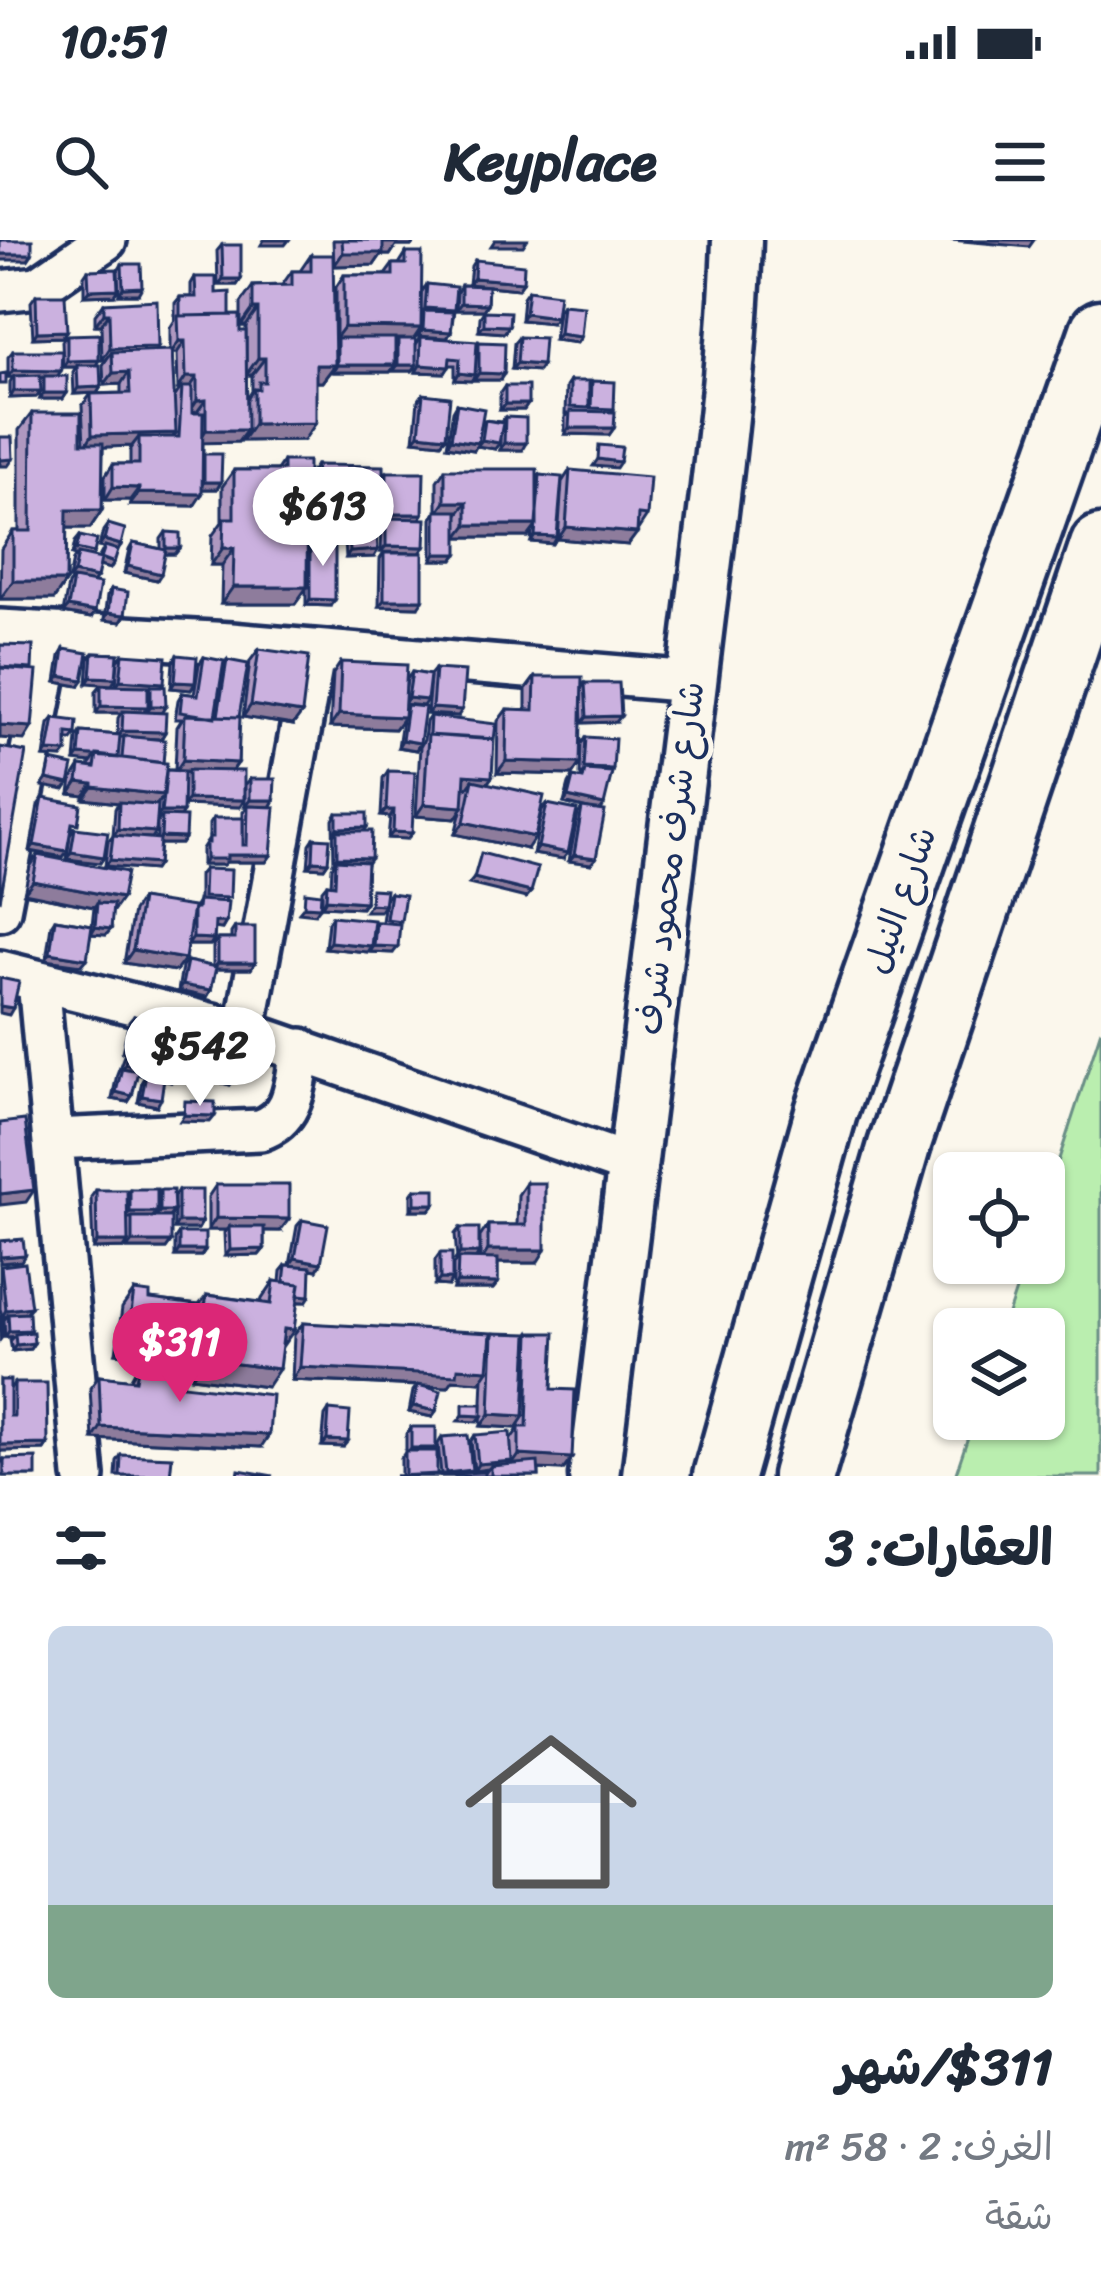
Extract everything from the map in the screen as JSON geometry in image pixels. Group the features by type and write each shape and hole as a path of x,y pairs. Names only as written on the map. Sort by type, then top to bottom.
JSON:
{"main road":[{"name":"شارع النيل","path":"724,1476 826,1112 1101,332"},
{"path":"803,1476 899,1146 1101,546"}],"street":[{"path":"0,291 38,286 106,240"},
{"name":"شارع شرف محمود شرف","path":"594,1476 725,423 737,240"},
{"path":"0,630 692,682"},
{"path":"0,910 54,633"},
{"path":"245,1032 315,651"},
{"path":"85,1476 53,1139 19,976 302,1049 631,1165"},
{"path":"53,1139 260,1130 275,1125 291,1105 302,1049"}],"green space":[{"path":"1101,1030 1101,1476 955,1476 967,1440 1065,1440 1065,1308 1010,1308 1018,1284 1065,1284 1065,1152 1061,1152"}],"building":[{"path":"0,240 32,240 32,254 0,254"},
{"path":"342,240 398,243 383,243 383,253 343,253"},
{"path":"222,245 241,245 241,279 223,279"},
{"path":"406,253 422,253 421,328 344,327 344,275 393,275 393,264 406,264"},
{"path":"311,255 333,255 335,365 316,365 316,423 254,424 254,389 265,382 265,358 258,358 253,286 292,285 292,271 311,271"},
{"path":"475,260 524,265 523,282 474,278"},
{"path":"122,264 141,264 142,287 123,288"},
{"path":"117,269 118,289 89,290 88,270"},
{"path":"195,277 216,277 216,293 230,292 230,315 180,316 180,297 196,297"},
{"path":"427,284 456,287 454,310 425,308"},
{"path":"461,285 488,286 487,304 461,303"},
{"path":"528,290 559,294 556,317 525,313"},
{"path":"36,295 65,295 67,331 37,332"},
{"path":"157,300 158,347 110,348 109,313 104,313 104,303"},
{"path":"562,304 584,306 581,337 559,334"},
{"path":"424,311 453,312 451,332 423,330"},
{"path":"484,311 510,312 509,326 484,325"},
{"path":"240,315 240,331 246,331 247,430 206,430 206,400 197,401 197,377 186,377 185,341 179,341 178,316"},
{"path":"99,334 99,360 67,361 67,335"},
{"path":"421,337 477,341 475,375 459,373 460,359 450,358 449,367 420,365"},
{"path":"519,337 544,338 542,365 517,363"},
{"path":"337,338 395,338 395,365 337,365"},
{"path":"398,339 416,339 416,365 398,365"},
{"path":"479,342 505,343 504,374 479,373"},
{"path":"172,350 176,433 92,435 91,394 130,393 129,372 113,373 112,352"},
{"path":"13,351 62,351 61,371 13,370"},
{"path":"77,365 100,365 101,387 78,388"},
{"path":"40,375 41,391 14,391 14,376"},
{"path":"44,376 67,376 67,393 44,393"},
{"path":"570,381 589,381 589,408 570,407"},
{"path":"592,381 615,382 614,409 591,408"},
{"path":"505,386 528,386 528,404 505,404"},
{"path":"182,387 192,387 192,413 203,413 202,494 139,493 139,488 113,487 113,464 139,464 139,437 179,437"},
{"path":"423,394 450,397 446,437 419,434"},
{"path":"457,404 484,409 478,443 451,439"},
{"path":"570,411 615,412 614,428 569,428"},
{"path":"32,413 81,413 81,443 103,443 102,510 67,510 66,581 13,581 13,531 31,531"},
{"path":"505,417 526,418 526,443 504,443"},
{"path":"485,420 503,423 499,443 482,440"},
{"path":"0,437 12,437 13,459 0,460"},
{"path":"599,445 622,447 620,462 598,459"},
{"path":"204,454 222,454 221,482 204,482"},
{"path":"283,461 308,461 307,587 233,587 234,548 223,548 224,518 234,518 234,470 283,470"},
{"path":"316,465 384,466 384,518 316,517"},
{"path":"445,469 537,469 537,525 467,525 467,502 445,502"},
{"path":"570,470 650,477 647,516 638,515 637,533 566,527"},
{"path":"387,472 424,472 423,514 386,514"},
{"path":"540,475 562,477 557,537 535,536"},
{"path":"436,511 458,511 458,554 436,554"},
{"path":"386,518 426,519 425,547 386,546"},
{"path":"108,524 125,529 121,545 104,540"},
{"path":"166,532 180,533 180,548 166,548"},
{"path":"377,534 378,550 350,552 349,535"},
{"path":"80,536 97,540 94,553 76,549"},
{"path":"310,539 335,539 335,600 310,599"},
{"path":"133,543 166,550 161,574 128,566"},
{"path":"105,546 118,550 114,563 101,558"},
{"path":"384,553 423,553 423,600 384,600"},
{"path":"78,554 101,559 97,578 74,573"},
{"path":"73,579 100,584 95,612 68,607"},
{"path":"111,589 128,592 125,615 108,613"},
{"path":"0,645 33,646 32,669 0,667"},
{"path":"64,649 88,653 83,680 60,676"},
{"path":"259,649 309,656 302,713 251,705"},
{"path":"93,653 118,654 116,678 91,677"},
{"path":"123,654 166,657 164,683 120,680"},
{"path":"177,655 197,657 195,683 175,682"},
{"path":"204,657 224,661 215,717 180,712 182,693 198,695"},
{"path":"227,660 248,664 239,717 218,716"},
{"path":"341,662 407,665 404,717 339,714"},
{"path":"0,668 37,671 32,727 0,725"},
{"path":"435,669 465,671 462,710 432,708"},
{"path":"412,672 430,675 427,700 408,698"},
{"path":"535,677 582,677 580,763 506,761 507,709 534,710"},
{"path":"585,683 619,683 621,716 587,717"},
{"path":"101,685 148,686 148,707 101,706"},
{"path":"151,686 165,686 166,706 151,706"},
{"path":"407,705 425,707 420,743 402,740"},
{"path":"123,711 166,713 165,732 122,731"},
{"path":"185,715 240,717 238,763 183,760"},
{"path":"430,716 496,724 494,740 429,735"},
{"path":"54,718 77,721 76,734 67,733 67,752 48,751"},
{"path":"81,732 120,735 118,758 79,755"},
{"path":"428,735 494,739 492,777 465,775 463,807 424,804"},
{"path":"124,736 165,740 163,763 122,758"},
{"path":"586,737 615,739 613,769 584,768"},
{"path":"0,747 26,752 0,901"},
{"path":"97,755 167,763 164,795 78,782 80,766 95,768"},
{"path":"51,761 73,766 69,784 47,779"},
{"path":"166,770 184,771 183,812 161,812"},
{"path":"188,770 244,771 244,800 188,799"},
{"path":"585,770 612,772 604,805 568,797 573,777 583,779"},
{"path":"388,771 415,772 412,833 393,832 394,810 386,810"},
{"path":"250,779 275,779 274,800 250,800"},
{"path":"473,780 544,796 535,837 464,822"},
{"path":"43,798 81,805 67,851 34,845"},
{"path":"119,802 158,805 156,832 118,829"},
{"path":"547,804 577,810 568,853 538,847"},
{"path":"248,806 275,807 271,855 206,859 213,818 243,818 243,845 247,845"},
{"path":"582,808 605,811 596,858 574,855"},
{"path":"337,813 367,813 367,827 337,828"},
{"path":"162,816 186,817 185,838 161,837"},
{"path":"75,828 108,832 104,857 71,852"},
{"path":"337,831 372,831 371,858 337,857"},
{"path":"113,835 160,839 158,864 110,860"},
{"path":"314,838 330,839 328,862 313,861"},
{"path":"481,853 538,868 531,892 474,878"},
{"path":"38,855 127,872 122,898 33,881"},
{"path":"336,860 367,862 365,902 326,899 327,884 335,885"},
{"path":"204,869 231,870 230,898 203,897"},
{"path":"371,889 386,890 384,905 370,904"},
{"path":"305,892 321,894 320,907 304,906"},
{"path":"390,893 405,895 401,921 386,919"},
{"path":"141,899 193,907 185,959 133,950"},
{"path":"198,900 228,902 226,922 215,922 214,939 193,938 193,909"},
{"path":"97,903 113,904 111,929 95,927"},
{"path":"332,916 374,920 371,946 330,942"},
{"path":"55,919 92,925 87,959 50,953"},
{"path":"376,922 400,924 398,947 374,946"},
{"path":"235,927 255,927 255,963 218,963 218,939 235,939"},
{"path":"187,961 216,967 211,990 182,985"},
{"path":"0,978 19,982 13,1008 0,1006"},
{"path":"134,1016 192,1028 185,1058 127,1046"},
{"path":"199,1028 244,1040 234,1078 188,1066"},
{"path":"128,1049 179,1060 176,1076 125,1064"},
{"path":"122,1068 138,1071 132,1096 116,1092"},
{"path":"146,1075 164,1078 161,1099 142,1096"},
{"path":"185,1101 215,1102 215,1116 184,1115"},
{"path":"25,1120 34,1190 0,1194 0,1123"},
{"path":"526,1183 545,1183 545,1250 488,1250 488,1225 526,1225"},
{"path":"216,1185 289,1185 289,1219 216,1218"},
{"path":"130,1189 157,1189 157,1212 130,1212"},
{"path":"415,1189 435,1189 435,1204 415,1204"},
{"path":"96,1190 127,1190 128,1242 97,1242"},
{"path":"160,1190 173,1190 174,1211 160,1211"},
{"path":"178,1190 202,1190 202,1222 178,1222"},
{"path":"132,1217 171,1217 171,1242 132,1242"},
{"path":"302,1220 328,1225 321,1263 295,1258"},
{"path":"229,1227 264,1227 264,1249 230,1250"},
{"path":"460,1228 479,1228 479,1253 460,1253"},
{"path":"179,1233 205,1233 205,1250 179,1250"},
{"path":"23,1239 25,1255 0,1257 0,1241"},
{"path":"440,1253 452,1253 452,1279 440,1279"},
{"path":"458,1258 498,1259 498,1283 457,1282"},
{"path":"25,1263 31,1307 6,1310 1,1266"},
{"path":"286,1265 311,1267 310,1296 298,1295 300,1284 284,1282"},
{"path":"274,1281 300,1284 294,1330 284,1329 279,1369 204,1360 205,1354 165,1349 167,1340 128,1335 134,1291 150,1293 150,1299 205,1306 207,1295 271,1304"},
{"path":"29,1313 30,1330 9,1331 8,1314"},
{"path":"303,1323 491,1333 488,1370 458,1368 457,1375 300,1367"},
{"path":"33,1332 34,1343 16,1345 15,1334"},
{"path":"493,1333 528,1334 524,1416 490,1414"},
{"path":"530,1333 555,1333 552,1389 575,1390 572,1458 519,1455 519,1427 527,1427"},
{"path":"139,1364 184,1369 183,1385 272,1395 269,1435 101,1427 99,1376 136,1380"},
{"path":"0,1380 10,1380 10,1416 14,1416 14,1383 47,1383 48,1444 0,1445"},
{"path":"418,1385 441,1391 436,1411 413,1406"},
{"path":"463,1404 482,1404 482,1416 463,1415"},
{"path":"329,1410 350,1412 348,1441 327,1440"},
{"path":"411,1427 436,1427 436,1448 411,1448"},
{"path":"510,1432 512,1461 478,1464 475,1435"},
{"path":"468,1435 472,1470 446,1473 442,1437"},
{"path":"405,1451 437,1451 437,1474 405,1476"},
{"path":"121,1455 172,1457 170,1476 120,1476"},
{"path":"36,1458 36,1476 4,1476 4,1459"},
{"path":"538,1462 539,1476 491,1476 491,1466"},
{"path":"239,1470 273,1476 238,1476"},
{"path":"484,1472 484,1476 395,1476"}]}
